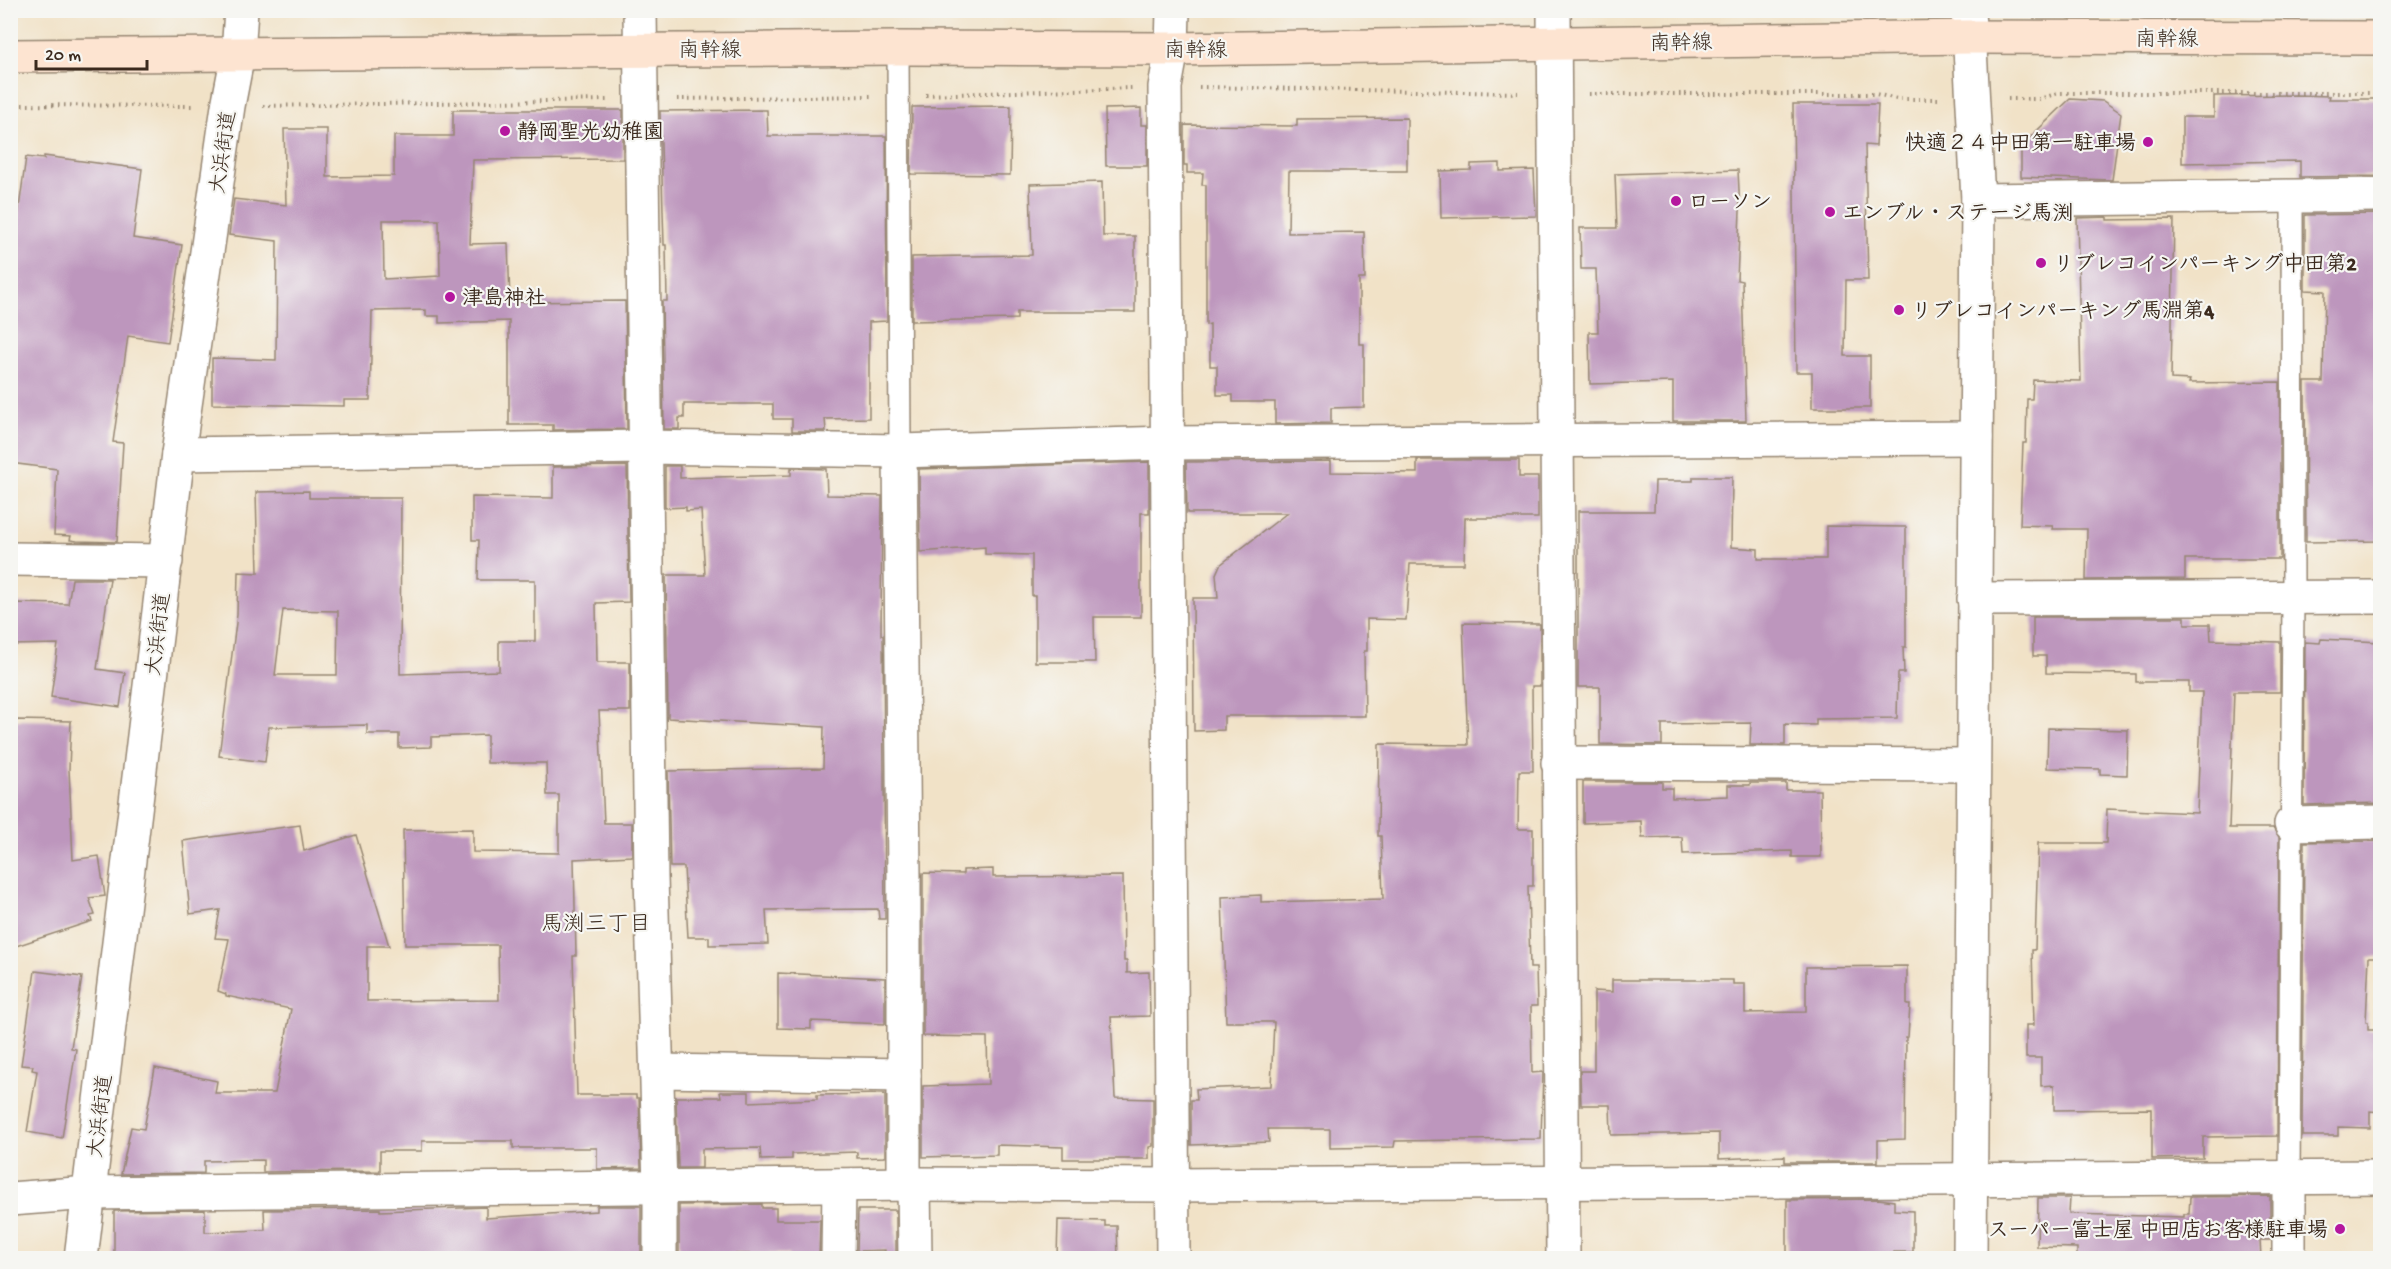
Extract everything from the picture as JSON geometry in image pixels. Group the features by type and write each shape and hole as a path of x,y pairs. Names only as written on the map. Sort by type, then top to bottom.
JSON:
{"main road":[{"name":"南幹線","path":"10,56 1554,45 1969,24 2380,38"}],"street":[{"name":"大浜街道","path":"81,1258 178,454 228,106 238,54 241,10"},
{"path":"640,10 651,878 660,1258"},
{"path":"1173,10 1172,49 1165,87 1173,1258"},
{"path":"1554,10 1555,440 1563,1258"},
{"path":"1969,24 1978,200 1970,1258"},
{"path":"1978,200 2380,195"},
{"path":"178,454 645,447 900,451 1167,443 1976,438"},
{"path":"900,451 904,1075 915,1258"},
{"path":"10,559 166,561"},
{"path":"1974,599 2380,597"},
{"path":"1558,764 1972,765"},
{"path":"2291,824 2380,822"},
{"path":"657,1071 904,1075"},
{"path":"2289,1177 2289,1258"},
{"path":"10,1199 89,1193 909,1184 1172,1185 2380,1177"},
{"path":"838,1258 839,1185"}],"lane":[{"path":"898,48 900,451"},
{"path":"2289,1177 2293,597 2292,196"}],"building":[{"path":"2214,96 2330,96 2329,99 2380,99 2380,176 2300,177 2300,161 2182,163 2182,117 2214,117"},
{"path":"2070,99 2103,101 2121,113 2112,180 2021,177 2021,146"},
{"name":"エンブル・ステージ馬渕","path":"1793,104 1878,104 1876,146 1865,145 1868,280 1846,280 1845,356 1870,356 1870,408 1812,408 1812,372 1796,372"},
{"path":"1011,106 1010,175 911,174 912,107"},
{"path":"1141,108 1141,125 1147,125 1147,166 1106,166 1105,109"},
{"path":"453,110 623,110 623,159 473,160 470,244 508,243 510,302 625,301 627,429 553,430 553,425 509,425 509,321 439,323 439,316 426,316 426,310 372,311 370,400 344,400 344,406 212,404 212,358 276,360 277,241 229,235 234,199 286,205 284,129 327,129 327,177 394,176 394,136 453,136","holes":["383,220 439,220 440,276 384,279"]},
{"path":"767,110 768,136 886,136 887,321 869,322 869,418 825,419 826,431 792,431 792,419 773,419 773,404 684,404 684,418 679,418 679,429 664,429 662,301 667,301 660,111"},
{"path":"1407,118 1407,171 1289,171 1288,233 1364,232 1365,279 1359,279 1359,344 1364,344 1364,407 1331,408 1331,423 1275,424 1275,402 1233,402 1233,395 1217,395 1217,366 1210,366 1210,324 1206,325 1206,185 1202,185 1203,173 1187,173 1187,165 1184,165 1184,125 1297,126 1297,119"},
{"path":"44,156 142,169 133,238 182,245 168,342 128,336 113,442 123,443 117,542 77,541 70,540 71,536 54,535 57,469 10,463 10,230 16,230 26,157 44,159"},
{"path":"1500,163 1500,171 1534,170 1536,216 1441,218 1440,171 1471,170 1471,164"},
{"path":"1738,170 1740,211 1737,280 1742,281 1746,421 1673,421 1673,382 1590,384 1589,332 1598,332 1596,269 1581,269 1580,228 1617,228 1615,174"},
{"path":"1102,182 1103,236 1135,236 1135,312 1017,312 1017,319 912,321 912,257 1032,255 1030,184"},
{"path":"2380,214 2380,541 2306,542 2305,382 2323,382 2325,291 2305,290 2305,215"},
{"path":"2107,217 2107,220 2174,219 2171,379 2190,380 2189,383 2280,382 2280,559 2185,559 2185,579 2086,580 2087,529 2052,529 2053,526 2020,525 2023,443 2026,443 2027,399 2032,399 2033,380 2081,381 2077,218"},
{"path":"1417,460 1519,460 1519,477 1538,477 1538,518 1465,518 1464,564 1410,564 1406,620 1367,619 1367,651 1364,651 1365,716 1224,716 1224,730 1194,731 1193,598 1218,598 1216,574 1220,565 1287,513 1187,513 1186,462 1331,461 1331,472 1417,473"},
{"path":"1149,462 1149,513 1141,513 1141,617 1094,617 1095,662 1035,662 1035,596 1032,596 1032,555 985,554 985,547 920,552 919,469"},
{"path":"627,466 629,602 596,603 597,662 630,662 630,711 599,711 604,823 632,823 632,856 574,859 576,956 573,956 577,1095 636,1095 636,1098 639,1098 641,1168 597,1169 597,1148 513,1148 513,1141 422,1141 422,1151 380,1151 380,1171 263,1172 263,1160 204,1161 204,1173 121,1174 131,1127 144,1129 155,1068 217,1081 215,1093 275,1093 291,1009 226,996 218,991 229,939 215,938 220,910 190,914 183,841 300,825 304,851 356,835 389,946 367,946 367,1001 499,1000 498,945 405,945 403,830 473,829 473,852 559,853 559,795 547,795 546,763 487,763 487,735 431,737 431,747 399,748 399,734 367,734 367,725 269,727 265,762 219,756 237,615 238,572 258,573 256,492 309,491 309,498 401,498 400,674 499,671 499,641 535,641 535,580 478,580 479,540 472,540 472,497 553,498 553,467","holes":["283,610 338,611 337,675 275,675"]},
{"path":"665,466 680,466 680,478 791,475 791,468 826,469 827,495 882,496 881,635 883,635 885,919 879,919 878,909 766,910 768,944 709,945 709,937 688,937 684,867 670,867 668,771 823,768 824,727 668,718 666,575 705,575 701,510 686,511 686,507 665,508"},
{"path":"1693,477 1732,477 1731,547 1758,549 1758,559 1826,559 1826,526 1906,527 1906,647 1903,647 1904,673 1898,673 1897,718 1816,719 1816,725 1785,724 1785,745 1750,745 1751,723 1662,724 1662,745 1600,744 1600,687 1578,687 1578,511 1654,511 1655,481 1693,481"},
{"path":"72,579 110,579 97,669 125,673 120,707 51,697 58,644 10,645 10,603 68,604"},
{"path":"2033,617 2185,617 2185,624 2210,624 2211,640 2280,642 2280,692 2234,692 2229,828 2273,828 2279,837 2277,1136 2203,1137 2203,1158 2152,1159 2152,1109 2054,1110 2054,1085 2041,1086 2041,1058 2026,1058 2026,1025 2034,1025 2032,950 2035,950 2038,843 2106,843 2107,809 2197,813 2202,692 2189,692 2189,682 2136,682 2136,674 2046,673 2046,656 2033,656"},
{"path":"1463,623 1540,624 1540,686 1532,686 1533,771 1519,771 1518,829 1533,829 1533,886 1528,886 1530,968 1536,968 1537,1006 1531,1006 1532,1073 1543,1072 1541,1139 1395,1141 1394,1147 1330,1148 1330,1129 1268,1129 1269,1142 1191,1145 1191,1100 1197,1100 1196,1089 1271,1086 1274,1022 1226,1022 1222,897 1261,895 1261,902 1383,899 1381,836 1378,836 1379,744 1468,745"},
{"path":"2321,639 2380,642 2380,803 2304,805 2305,642 2320,643"},
{"path":"16,720 71,721 69,769 73,860 99,856 105,896 89,898 95,915 90,916 92,921 10,948 10,782 12,782"},
{"path":"2048,728 2128,730 2127,775 2100,774 2100,769 2047,768"},
{"path":"1583,782 1662,782 1662,788 1672,788 1672,798 1728,796 1728,785 1750,785 1750,783 1786,783 1786,790 1820,790 1821,857 1792,857 1792,851 1683,854 1682,837 1642,838 1641,821 1583,823"},
{"path":"2380,841 2380,957 2369,957 2366,1022 2368,1022 2368,1030 2380,1030 2380,1112 2370,1111 2370,1128 2338,1127 2338,1136 2302,1136 2304,842"},
{"path":"993,869 993,877 1123,876 1124,961 1127,961 1127,973 1149,972 1150,1016 1111,1017 1115,1098 1153,1099 1153,1146 1149,1147 1149,1159 1063,1159 1063,1147 997,1145 997,1155 923,1157 923,1086 988,1084 987,1037 923,1036 923,873 963,874 963,870"},
{"path":"1907,966 1907,1005 1910,1005 1908,1037 1906,1037 1905,1139 1878,1140 1878,1162 1785,1162 1785,1156 1719,1159 1719,1133 1611,1135 1610,1105 1581,1105 1580,1071 1594,1071 1594,991 1612,992 1612,980 1733,980 1733,984 1745,984 1745,1013 1806,1012 1806,967"},
{"path":"35,971 82,977 71,1048 76,1049 62,1138 27,1132 37,1071 32,1070 33,1066 21,1065"},
{"path":"778,973 885,978 885,1024 811,1021 811,1029 778,1028"},
{"path":"720,1092 749,1092 749,1102 817,1099 817,1095 885,1094 885,1157 857,1158 857,1152 792,1154 792,1159 761,1160 760,1148 702,1149 702,1168 678,1168 676,1097 721,1097"},
{"path":"2270,1196 2270,1240 2260,1240 2261,1258 2077,1258 2077,1248 2037,1247 2038,1198 2070,1198 2069,1214 2184,1217 2184,1214 2189,1214 2190,1197"},
{"path":"1878,1199 1894,1201 1894,1210 1913,1211 1913,1252 1894,1252 1894,1258 1787,1258 1787,1200"},
{"path":"762,1204 762,1208 776,1208 776,1220 820,1220 819,1258 788,1258 788,1254 716,1254 717,1258 679,1258 679,1205"},
{"path":"597,1206 641,1206 641,1258 114,1258 114,1211 205,1210 205,1232 265,1230 264,1210 380,1209 380,1211 486,1207 486,1218 597,1211"},
{"path":"858,1210 896,1210 896,1258 885,1258 885,1250 857,1251"},
{"path":"1058,1220 1105,1221 1105,1226 1117,1226 1118,1258 1057,1258"}],"place":[{"name":"静岡聖光幼稚園","path":"505,131"},
{"name":"快適２４中田第一駐車場","path":"2148,142"},
{"name":"ローソン","path":"1676,201"},
{"name":"エンブル・ステージ馬渕","path":"1830,212"},
{"name":"リブレコインパーキング中田第2","path":"2041,263"},
{"name":"津島神社","path":"450,297"},
{"name":"リブレコインパーキング馬淵第4","path":"1899,310"},
{"name":"スーパー富士屋 中田店お客様駐車場","path":"2340,1229"}],"district":[{"name":"馬渕三丁目","path":"596,922"}]}
